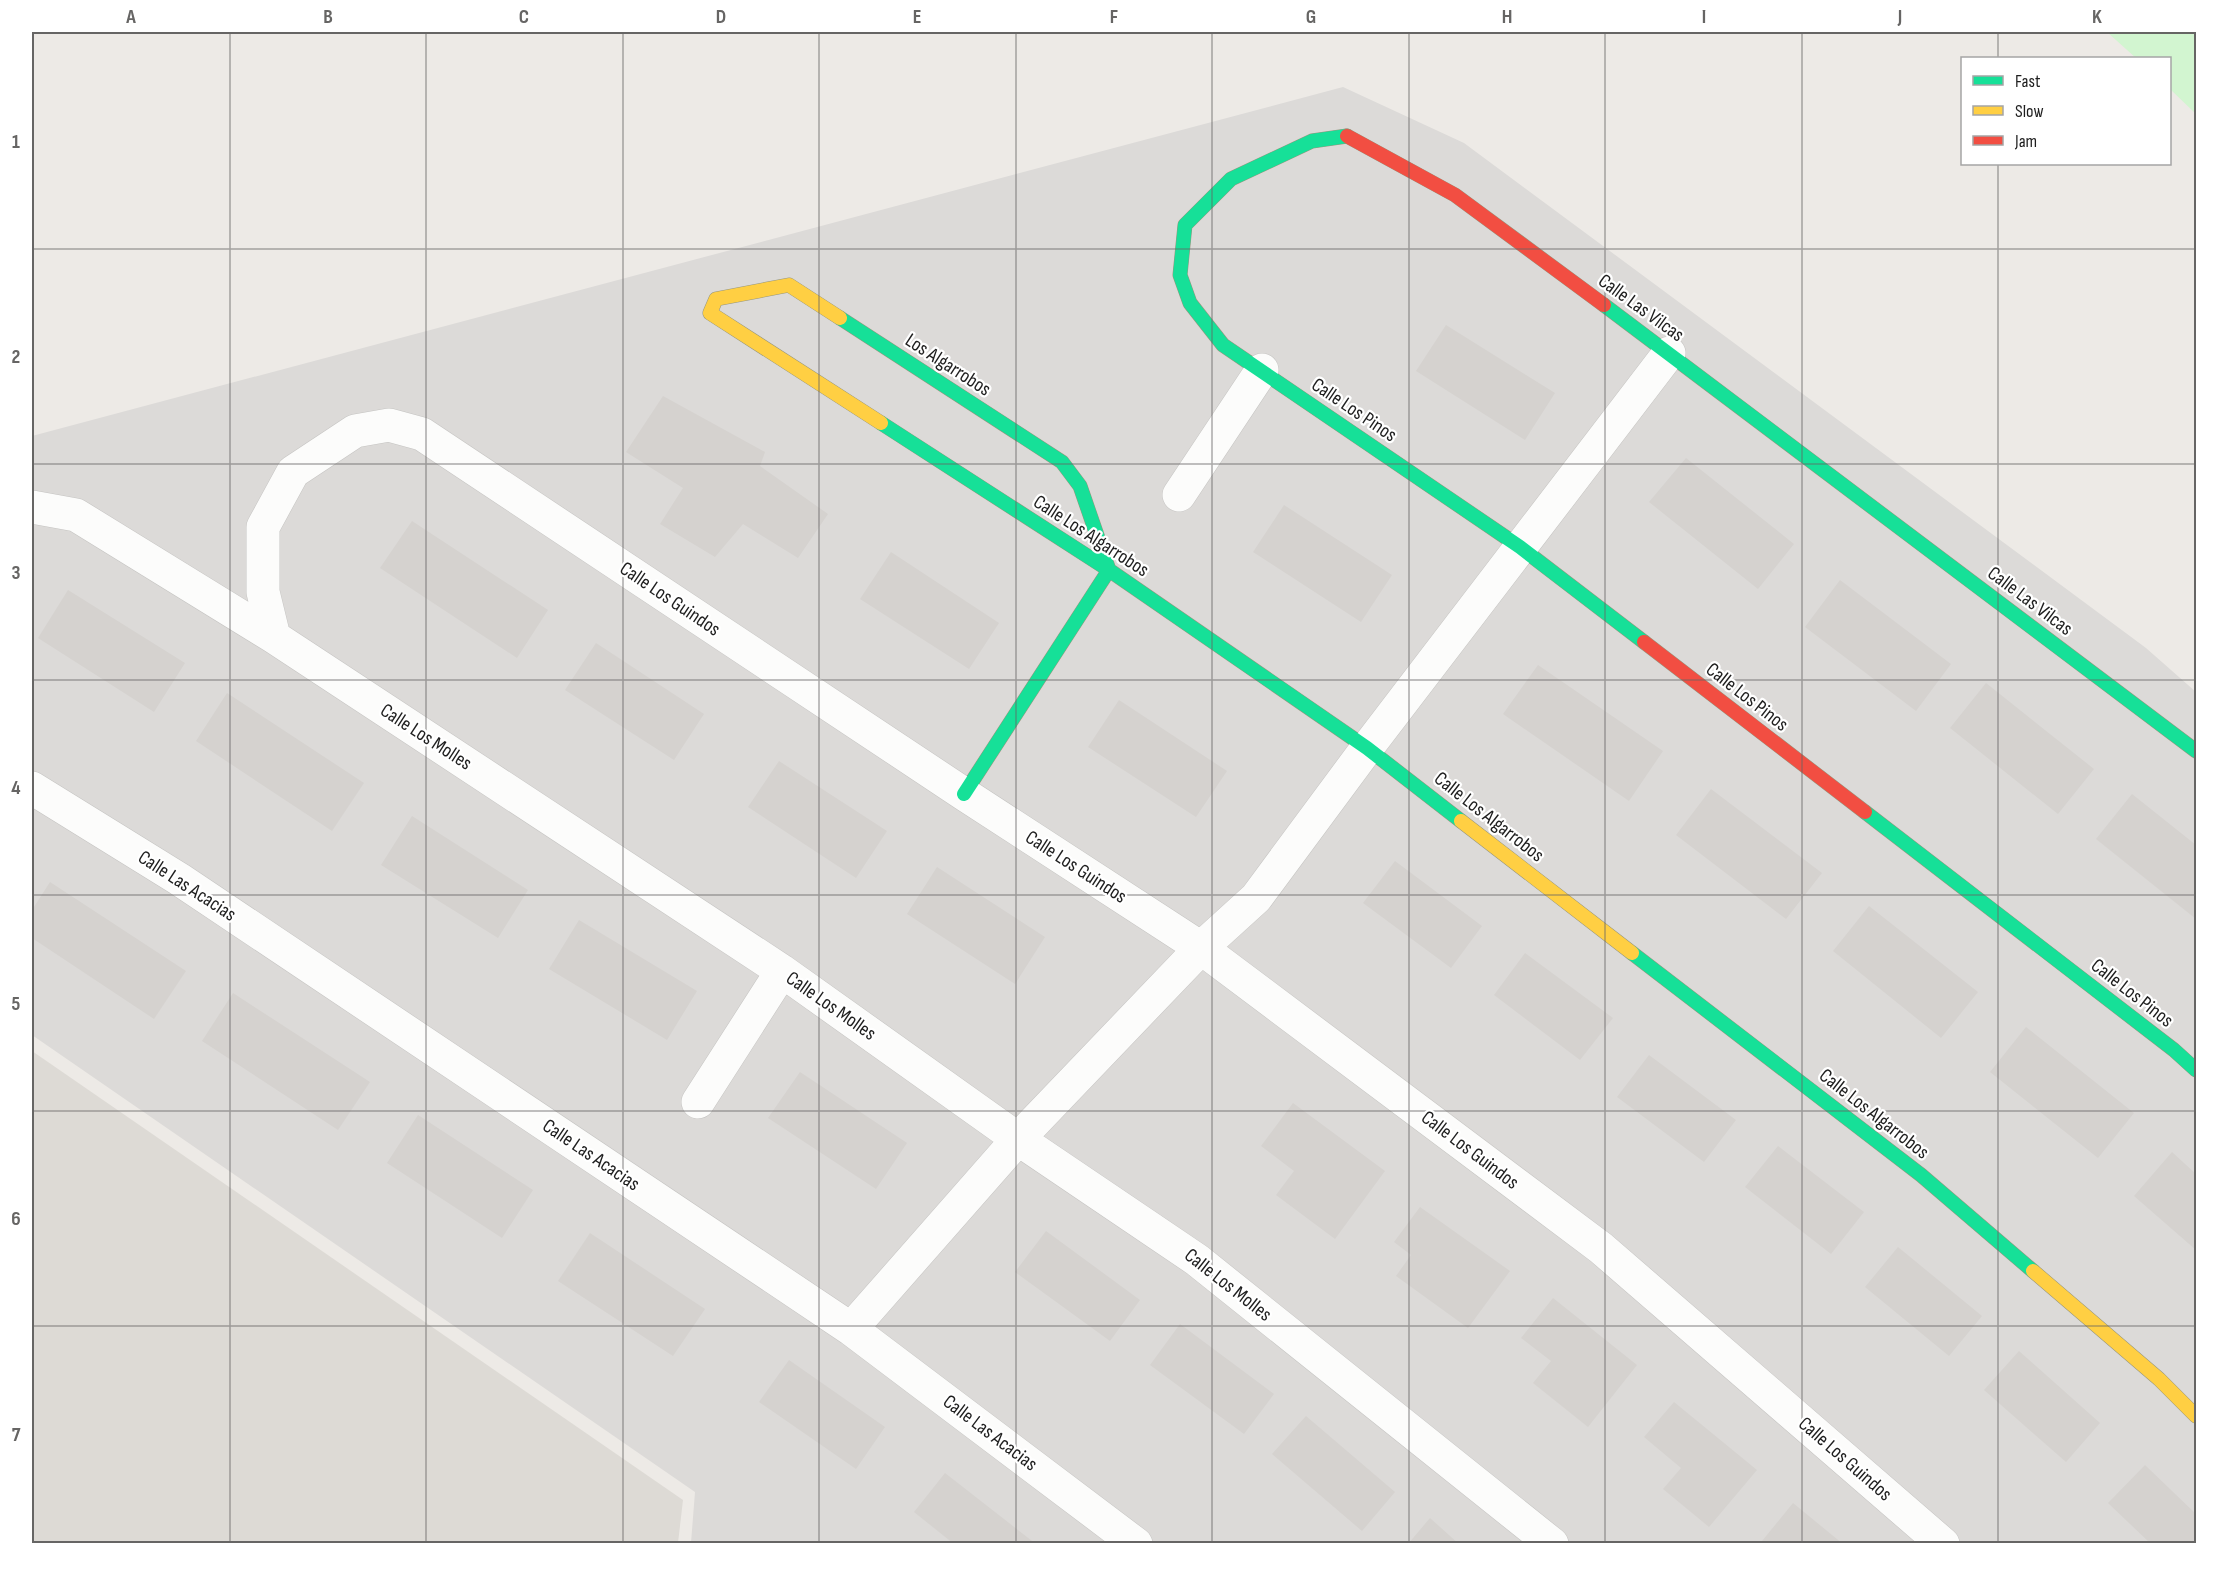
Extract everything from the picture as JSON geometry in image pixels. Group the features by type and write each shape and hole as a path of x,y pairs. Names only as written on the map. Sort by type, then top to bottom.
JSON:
{"street":[{"name":"Calle Las Vilcas","path":"1262,370 1223,345 1190,303 1180,275 1185,225 1231,179 1312,141 1349,136 1455,195 1669,353 2196,751"},
{"name":"Los Algarrobos","path":"710,313 716,299 789,285 1062,462 1080,486 1109,570"},
{"name":"Calle Los Algarrobos","path":"710,313 1109,570 1367,748 1921,1175 2159,1379 2196,1416"},
{"path":"851,1329 1018,1139 1201,948 1256,898 1367,748 1669,353"},
{"path":"1179,495 1262,370"},
{"name":"Calle Los Pinos","path":"1262,370 1520,547 2174,1050 2196,1070"},
{"name":"Calle Los Guindos","path":"274,637 263,592 263,527 292,472 355,431 389,425 422,434 964,794 1201,948 1601,1248 1943,1544"},
{"name":"Calle Los Molles","path":"32,507 76,515 274,637 782,971 1018,1139 1197,1260 1552,1544"},
{"path":"964,794 1109,570"},
{"name":"Calle Las Acacias","path":"32,788 179,879 851,1329 1136,1544"},
{"path":"698,1102 782,971"}],"shaded area":[{"path":"1343,87 1464,143 2146,648 2196,692 2196,1543 691,1543 695,1492 32,1035 32,436"},
{"path":"32,1051 683,1500 678,1543 32,1543"}],"green space":[{"path":"2107,32 2196,32 2196,114 2171,90 2171,57 2135,57"}],"building":[{"path":"1446,325 1555,393 1525,440 1416,371"},
{"path":"663,396 765,452 760,466 828,514 798,558 743,524 715,557 660,524 683,488 626,452"},
{"path":"1686,458 1794,544 1758,589 1649,502"},
{"path":"1284,505 1392,575 1361,622 1253,552"},
{"path":"412,521 548,610 517,658 380,568"},
{"path":"891,552 999,623 969,669 860,599"},
{"path":"1840,580 1951,664 1916,711 1805,627"},
{"path":"68,590 185,663 154,712 38,638"},
{"path":"596,643 704,714 674,760 565,690"},
{"path":"1538,665 1663,751 1629,801 1503,714"},
{"path":"1986,683 2094,769 2058,814 1950,728"},
{"path":"227,693 364,783 332,831 196,741"},
{"path":"1119,700 1227,771 1196,817 1088,747"},
{"path":"779,761 887,831 856,878 748,807"},
{"path":"1711,789 1822,873 1786,919 1676,835"},
{"path":"2132,794 2196,845 2196,919 2096,839"},
{"path":"412,816 528,890 498,938 381,865"},
{"path":"1395,861 1482,926 1451,968 1363,903"},
{"path":"937,867 1045,937 1015,984 907,914"},
{"path":"50,882 186,971 154,1019 32,938 32,910"},
{"path":"1869,906 1978,992 1941,1038 1833,951"},
{"path":"579,920 697,991 667,1040 549,969"},
{"path":"1525,953 1613,1018 1580,1060 1494,995"},
{"path":"233,993 370,1082 338,1130 202,1041"},
{"path":"2026,1027 2134,1113 2098,1158 1990,1072"},
{"path":"1649,1055 1736,1120 1704,1162 1617,1097"},
{"path":"800,1072 907,1143 876,1189 768,1118"},
{"path":"1293,1103 1385,1171 1335,1239 1276,1195 1294,1171 1261,1146"},
{"path":"418,1115 533,1190 502,1238 387,1163"},
{"path":"1778,1146 1864,1212 1831,1254 1745,1187"},
{"path":"2172,1152 2196,1174 2196,1250 2134,1196"},
{"path":"1420,1207 1510,1271 1468,1328 1396,1276 1411,1255 1394,1242"},
{"path":"1046,1231 1140,1300 1110,1341 1015,1272"},
{"path":"590,1233 705,1309 673,1356 558,1281"},
{"path":"1898,1247 1982,1316 1949,1356 1865,1287"},
{"path":"1553,1298 1637,1365 1588,1427 1533,1383 1551,1361 1521,1338"},
{"path":"1180,1324 1274,1394 1244,1434 1150,1365"},
{"path":"2019,1351 2100,1423 2066,1462 1984,1390"},
{"path":"789,1360 885,1427 856,1469 759,1402"},
{"path":"1674,1402 1757,1470 1709,1527 1663,1489 1681,1468 1644,1437"},
{"path":"1306,1416 1395,1492 1362,1531 1272,1454"},
{"path":"2145,1465 2196,1514 2196,1544 2151,1544 2108,1503"},
{"path":"945,1473 1036,1544 954,1544 914,1512"},
{"path":"1793,1503 1843,1544 1766,1544 1762,1541"},
{"path":"1430,1518 1459,1544 1408,1544"}],"traffic: fast":[{"path":"1347,136 1312,141 1231,179 1185,225 1180,275 1190,303 1223,345 1520,547 1644,642"},
{"path":"1604,305 2196,751"},
{"path":"840,318 1062,462 1080,486 1109,570 964,794"},
{"path":"881,423 1109,570 1367,748 1461,821"},
{"path":"1865,812 2174,1050 2196,1070"},
{"path":"1632,953 1921,1175 2033,1271"}],"traffic: slow":[{"path":"840,318 789,285 716,299 710,313 881,423"},
{"path":"1461,821 1632,953"},
{"path":"2033,1271 2159,1379 2196,1416"}],"traffic: jam":[{"path":"1347,136 1455,195 1604,305"},
{"path":"1644,642 1865,812"}]}
